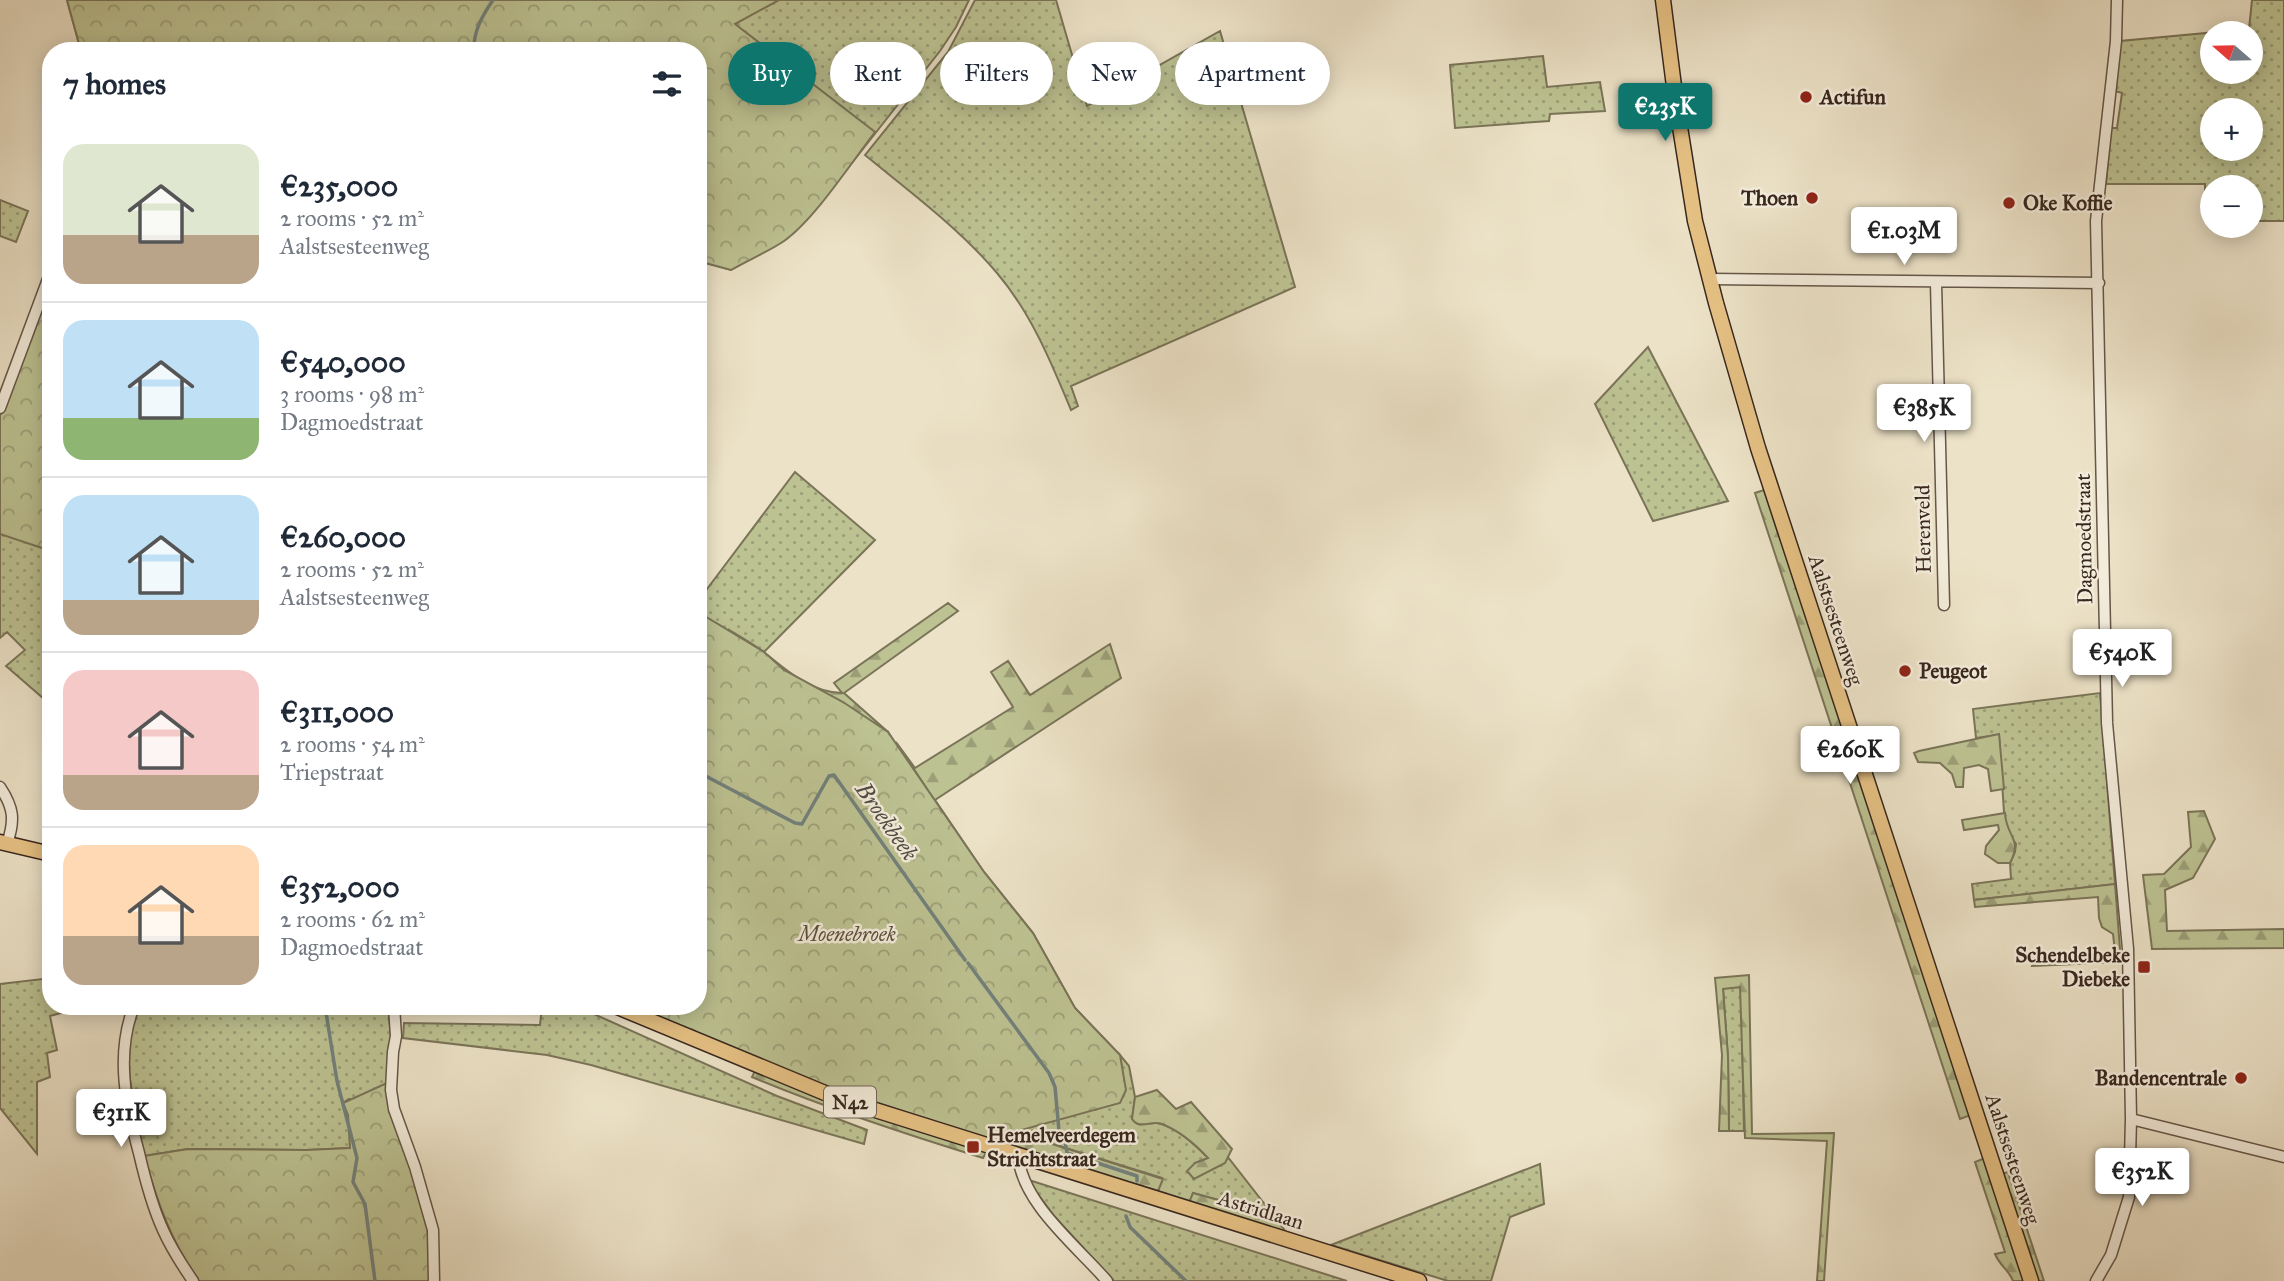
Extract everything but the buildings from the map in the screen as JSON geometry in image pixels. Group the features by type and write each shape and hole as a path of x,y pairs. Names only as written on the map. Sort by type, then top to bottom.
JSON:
{"main road":[{"name":"Aalstsesteenweg","path":"1663,0 1675,102 1695,221 1762,461 2031,1281"},
{"path":"4,843 42,852"},
{"name":"N42","path":"637,1015 836,1098 1017,1154"},
{"name":"Astridlaan","path":"1017,1154 1419,1281"}],"street":[{"name":"Dagmoedstraat","path":"2096,1281 2111,1255 2129,1197 2131,1119 2128,948 2107,723 2097,200 2116,41 2117,0"},
{"path":"1710,279 2099,283"},
{"name":"Herenveld","path":"1936,283 1944,605"},
{"path":"0,408 42,295"},
{"path":"0,787 10,802 12,813 13,828 4,843"},
{"path":"131,1015 127,1025 123,1081 133,1131 156,1215 175,1255 192,1281"},
{"path":"395,1015 396,1036 391,1090 394,1109 415,1167 433,1230 434,1281"},
{"path":"2131,1119 2284,1157"},
{"path":"1017,1154 1021,1174 1042,1210 1107,1281"}],"green space":[{"path":"67,0 969,0 956,27 946,42 940,42 940,51 926,69 926,42 830,42 830,105 897,105 814,211 795,231 785,240 731,270 707,263 707,42 79,42"},
{"path":"67,0 779,0 735,24 758,42 728,42 728,105 816,105 816,86 830,97 830,105 840,105 875,132 796,232 778,245 731,270 707,263 707,42 79,42"},
{"path":"975,0 1056,0 1068,42 1067,105 1161,105 1161,64 1175,56 1175,105 1242,105 1295,287 1071,386 1078,406 1071,410 1030,321 997,273 950,226 865,155 905,105 926,105 926,79 940,62 940,105 1053,105 1053,42 953,42"},
{"path":"2252,0 2284,0 2284,221 2263,221 2263,175 2200,175 2200,184 2106,184 2111,128 2117,128 2122,93 2115,91 2120,41 2200,34 2200,84 2263,84 2263,21 2250,21"},
{"path":"1220,31 1223,42 1200,42"},
{"path":"1543,56 1547,87 1600,82 1605,111 1550,114 1549,121 1455,128 1450,65"},
{"path":"0,200 28,211 16,242 0,236"},
{"path":"42,305 42,697 6,666 25,650 7,632 0,638 0,415"},
{"path":"42,305 42,548 0,534 0,415"},
{"path":"1648,347 1728,501 1653,521 1595,404"},
{"name":"Moenebroek","path":"795,472 875,540 764,652 716,623 880,743 888,732 1054,992 1122,1068 1120,1055 1129,1066 1135,1097 1132,1119 1141,1125 1157,1123 1178,1132 1208,1158 1195,1163 1206,1171 1221,1165 1227,1156 1273,1215 1193,1193 1189,1203 1158,1191 1162,1178 1014,1132 1008,1146 824,1085 707,1012 707,589"},
{"path":"1764,490 1971,1115 1960,1119 1755,493"},
{"path":"948,603 958,611 844,693 888,732 880,743 728,629 800,680 820,689 842,693 834,683"},
{"name":"Moenebroek","path":"707,617 764,652 784,670 843,702 888,732 984,872 1033,933 1075,1008 1120,1055 1126,1090 1120,1103 1014,1132 1008,1146 824,1085 654,1015 707,1015"},
{"path":"1110,644 1121,678 935,800 984,872 1033,933 1075,1008 1120,1055 1111,1068 896,742 915,768 1013,707 991,672 1008,661 1030,695"},
{"path":"2100,693 2115,884 1974,900 1972,884 2011,879 2010,863 2016,844 2005,828 1999,735 1976,738 1973,709"},
{"path":"1999,734 2004,789 1991,791 1988,769 1979,765 1964,768 1963,787 1956,787 1952,774 1940,763 1918,762 1914,753 1919,751"},
{"path":"2204,811 2215,839 2193,878 2165,890 2167,931 2284,929 2284,948 2152,949 2143,875 2164,874 2191,847 2188,812"},
{"path":"2005,813 2015,848 2010,863 1998,863 1985,854 1986,846 1999,830 1998,825 1964,830 1962,820"},
{"path":"2115,884 2121,962 2032,966 2034,956 2101,957 2115,952 2113,934 2102,927 2099,918 2098,897 1975,907 1974,900"},
{"path":"1749,975 1752,1134 1834,1133 1824,1281 1817,1281 1827,1141 1745,1138 1740,987 1723,989 1728,1057 1729,1131 1719,1131 1722,1055 1715,978"},
{"path":"42,979 42,1015 54,1015 50,1016 57,1050 47,1053 50,1077 37,1082 37,1154 0,1108 0,984"},
{"path":"1741,987 1744,1131 1729,1131 1728,1057 1723,988"},
{"path":"137,1015 389,1015 391,1037 387,1083 391,1115 419,1193 429,1237 431,1281 199,1281 169,1228 148,1171 259,1163 337,1171 352,1174 357,1179 360,1194 373,1189 362,1120 356,1102 349,1099 343,1103 348,1115 351,1148 188,1149 144,1156 130,1080 130,1042"},
{"path":"541,1015 596,1015 777,1096 867,1130 864,1144 591,1065 547,1055 403,1038 404,1023 540,1025"},
{"path":"755,1071 987,1151 983,1158 809,1100 752,1077"},
{"path":"387,1083 425,1218 429,1237 431,1281 199,1281 180,1251 166,1221 144,1156 188,1149 350,1148 348,1115 343,1103"},
{"path":"1157,1090 1176,1109 1191,1102 1232,1149 1225,1163 1194,1179 1187,1171 1195,1163 1208,1158 1198,1148 1169,1127 1158,1123 1139,1124 1132,1119 1135,1097"},
{"path":"1014,1132 1163,1179 1158,1191 1008,1146"},
{"path":"1985,1158 1992,1177 2008,1172 2044,1281 2035,1281 2013,1248 2024,1281 2013,1281 1995,1254 2005,1252 1975,1162"},
{"path":"1540,1164 1544,1204 1510,1217 1491,1281 1448,1281 1331,1245"},
{"path":"1029,1182 1347,1281 1114,1281 1055,1217"},
{"path":"1193,1193 1273,1215 1286,1232 1189,1203"}],"waterway":[{"path":"475,42 479,24 493,0"},
{"name":"Broekbeek","path":"707,777 795,823 802,824 829,776 834,775 965,960"},
{"name":"Broekbeek","path":"968,963 1049,1073 1055,1087 1059,1131"},
{"path":"326,1015 337,1081 357,1158 353,1182 365,1204 375,1281"},
{"name":"Broekbeek","path":"1065,1141 1067,1153 1137,1176 1137,1181"},
{"name":"Broekbeek","path":"1126,1216 1130,1227 1186,1281"}],"place":[{"name":"Actifun","path":"1806,97"},
{"name":"Thoen","path":"1812,198"},
{"name":"Oke Koffie","path":"2009,203"},
{"name":"Peugeot","path":"1905,671"},
{"name":"Schendelbeke Diebeke","path":"2144,967"},
{"name":"Bandencentrale","path":"2241,1078"},
{"name":"Hemelveerdegem Strichtstraat","path":"973,1147"}]}
